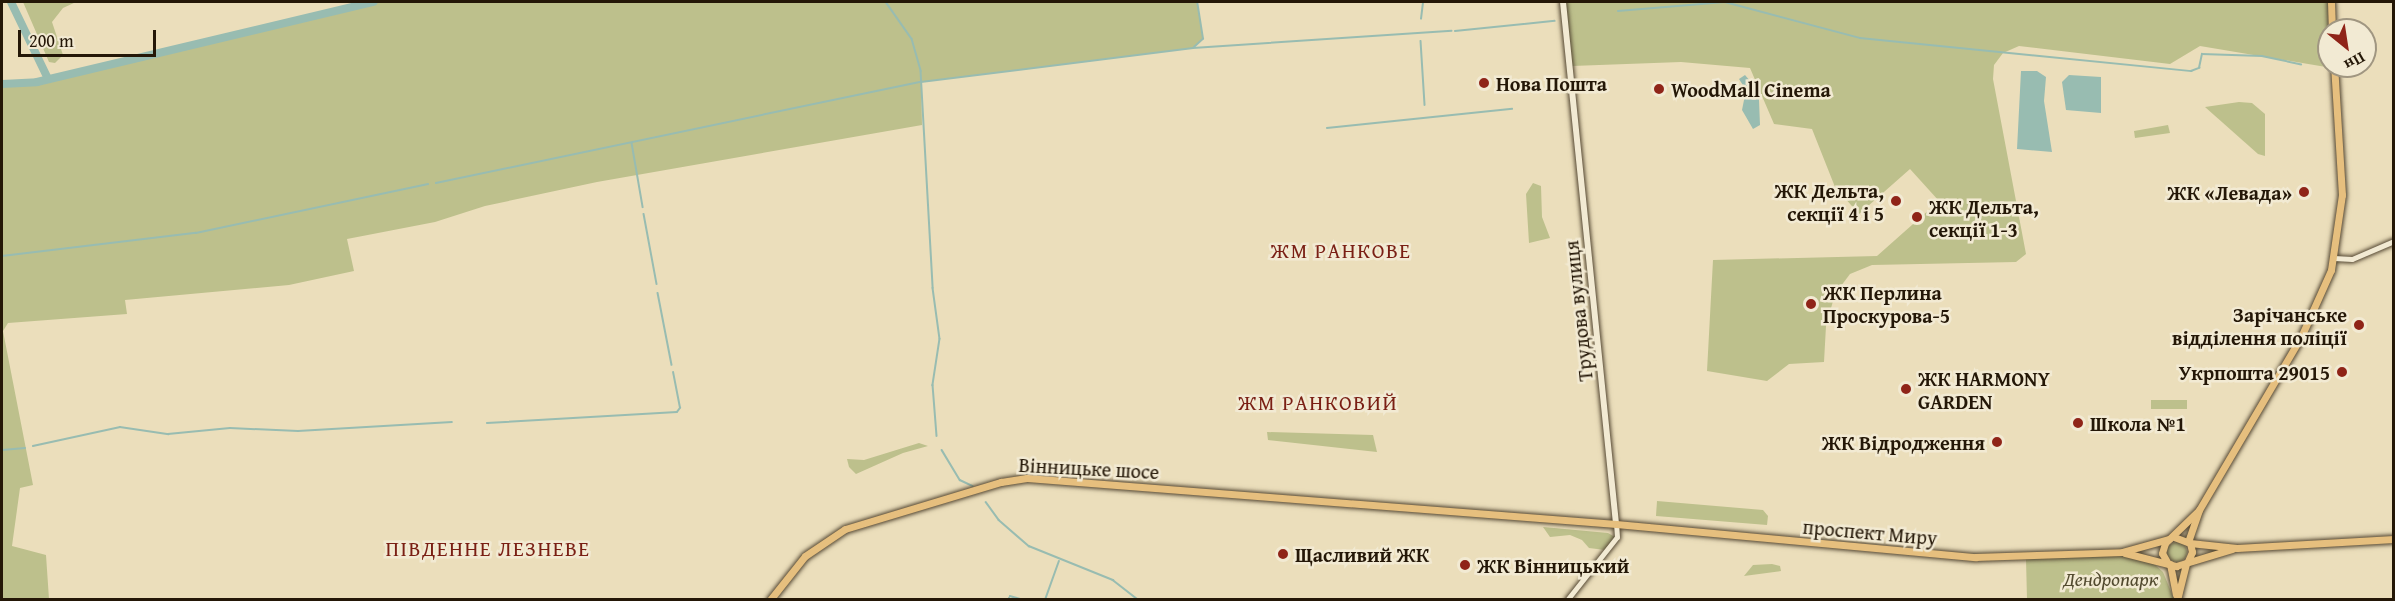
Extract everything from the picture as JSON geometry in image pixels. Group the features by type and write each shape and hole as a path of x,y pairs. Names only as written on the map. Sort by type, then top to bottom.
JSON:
{"main road":[{"name":"Трудова вулиця","path":"1563,2 1616,524"},
{"path":"2331,2 2332,18"},
{"path":"2177,600 2192,552 2189,542 2199,510 2301,337 2334,258 2342,195 2335,78"},
{"name":"Вінницьке шосе","path":"770,600 805,556 845,529 1018,478 1616,524"},
{"path":"2177,600 2169,563 2162,550 2199,510"},
{"name":"проспект Миру","path":"1616,524 1975,557 2122,552 2172,538"},
{"path":"2172,538 2237,548 2394,539"},
{"path":"2169,563 2187,562 2237,548"},
{"name":"проспект Миру","path":"2122,552 2169,563"}],"street":[{"path":"2334,258 2352,259 2394,240"},
{"name":"Трудова вулиця","path":"1568,600 1617,537 1616,524"}],"green space":[{"path":"23,2 76,2 63,8 52,22 63,55 55,63 49,62"},
{"path":"374,2 1197,2 1203,39 1193,48 921,82 922,125 597,182 485,206 435,222 347,239 354,271 289,285 125,300 127,314 8,323 3,331 33,485 20,488 12,546 46,555 49,599 2,599 2,84 37,82"},
{"path":"1565,2 2328,2 2328,18 2317,18 2317,66 2200,46 2170,64 2019,46 2003,53 1994,65 1993,79 2026,254 2016,262 1872,265 1850,274 1835,294 1826,326 1824,362 1789,364 1767,381 1707,371 1713,260 1877,256 1939,201 1910,169 1859,214 1835,187 1812,129 1774,124 1750,68 1681,62 1572,66"},
{"path":"2239,102 2252,103 2265,114 2265,156 2258,154 2205,107"},
{"path":"2168,125 2170,133 2135,138 2134,131"},
{"path":"1533,183 1541,186 1542,217 1550,238 1529,243 1526,194"},
{"path":"2151,400 2187,400 2187,409 2151,409"},
{"path":"1267,432 1373,435 1377,452 1268,440"},
{"path":"919,443 928,446 903,453 856,474 849,467 847,459 864,460"},
{"path":"1657,501 1763,510 1768,516 1767,525 1656,516"},
{"path":"1543,527 1608,533 1615,537 1605,550 1589,548 1582,540 1570,535 1550,537"},
{"path":"2177,542 2184,545 2187,552 2184,559 2177,562 2170,559 2167,552 2170,545"},
{"name":"Дендропарк","path":"2122,554 2154,564 2163,572 2174,599 2027,599 2026,559"},
{"path":"1753,565 1780,566 1781,571 1744,576"}],"water":[{"path":"2021,71 2037,71 2046,77 2044,101 2052,152 2017,149"},
{"path":"1745,75 1756,88 1759,100 1760,125 1753,129 1742,110 1746,90 1739,79"},
{"path":"2069,75 2101,77 2101,113 2066,110 2062,82"}],"waterway":[{"path":"11,2 48,79"},
{"path":"2,84 37,82 374,2"},
{"path":"886,2 912,39 921,71 933,288 940,339 933,385 937,436"},
{"path":"1194,47 1203,39 1197,2"},
{"path":"1421,19 1423,2"},
{"path":"1618,11 1725,2 1860,38 2191,71 2199,68 2202,54 2262,56 2301,64"},
{"path":"1455,31 1554,21"},
{"path":"436,183 921,82 1193,48 1451,31"},
{"path":"1421,41 1425,105"},
{"path":"1327,128 1512,109"},
{"path":"632,143 643,207"},
{"path":"2,256 196,233 428,184"},
{"path":"644,214 657,284"},
{"path":"658,293 672,365"},
{"path":"487,423 677,412 680,408 673,373"},
{"path":"33,446 120,427 168,434 230,428 298,431 452,422"},
{"path":"2,450 25,448"},
{"path":"942,450 960,480 973,486"},
{"path":"986,502 999,520 1029,546 1113,580 1139,600"},
{"path":"1045,600 1059,561"},
{"path":"1010,596 1024,600"}],"place":[{"name":"Нова Пошта","path":"1484,83"},
{"name":"WoodMall Cinema","path":"1659,89"},
{"name":"ЖК «Левада»","path":"2304,192"},
{"name":"ЖК Дельта, секції 4 і 5","path":"1896,201"},
{"name":"ЖК Дельта, секції 1-3","path":"1917,217"},
{"name":"ЖК Перлина Проскурова-5","path":"1811,304"},
{"name":"Зарічанське відділення поліції","path":"2359,325"},
{"name":"Укрпошта 29015","path":"2342,372"},
{"name":"ЖК HARMONY GARDEN","path":"1906,389"},
{"name":"Школа №1","path":"2078,423"},
{"name":"ЖК Відродження","path":"1997,442"},
{"name":"Щасливий ЖК","path":"1283,554"},
{"name":"ЖК Вінницький","path":"1465,565"}],"district":[{"name":"ЖМ РАНКОВЕ","path":"1341,251"},
{"name":"ЖМ РАНКОВИЙ","path":"1318,403"},
{"name":"ПІВДЕННЕ ЛЕЗНЕВЕ","path":"488,549"}]}
